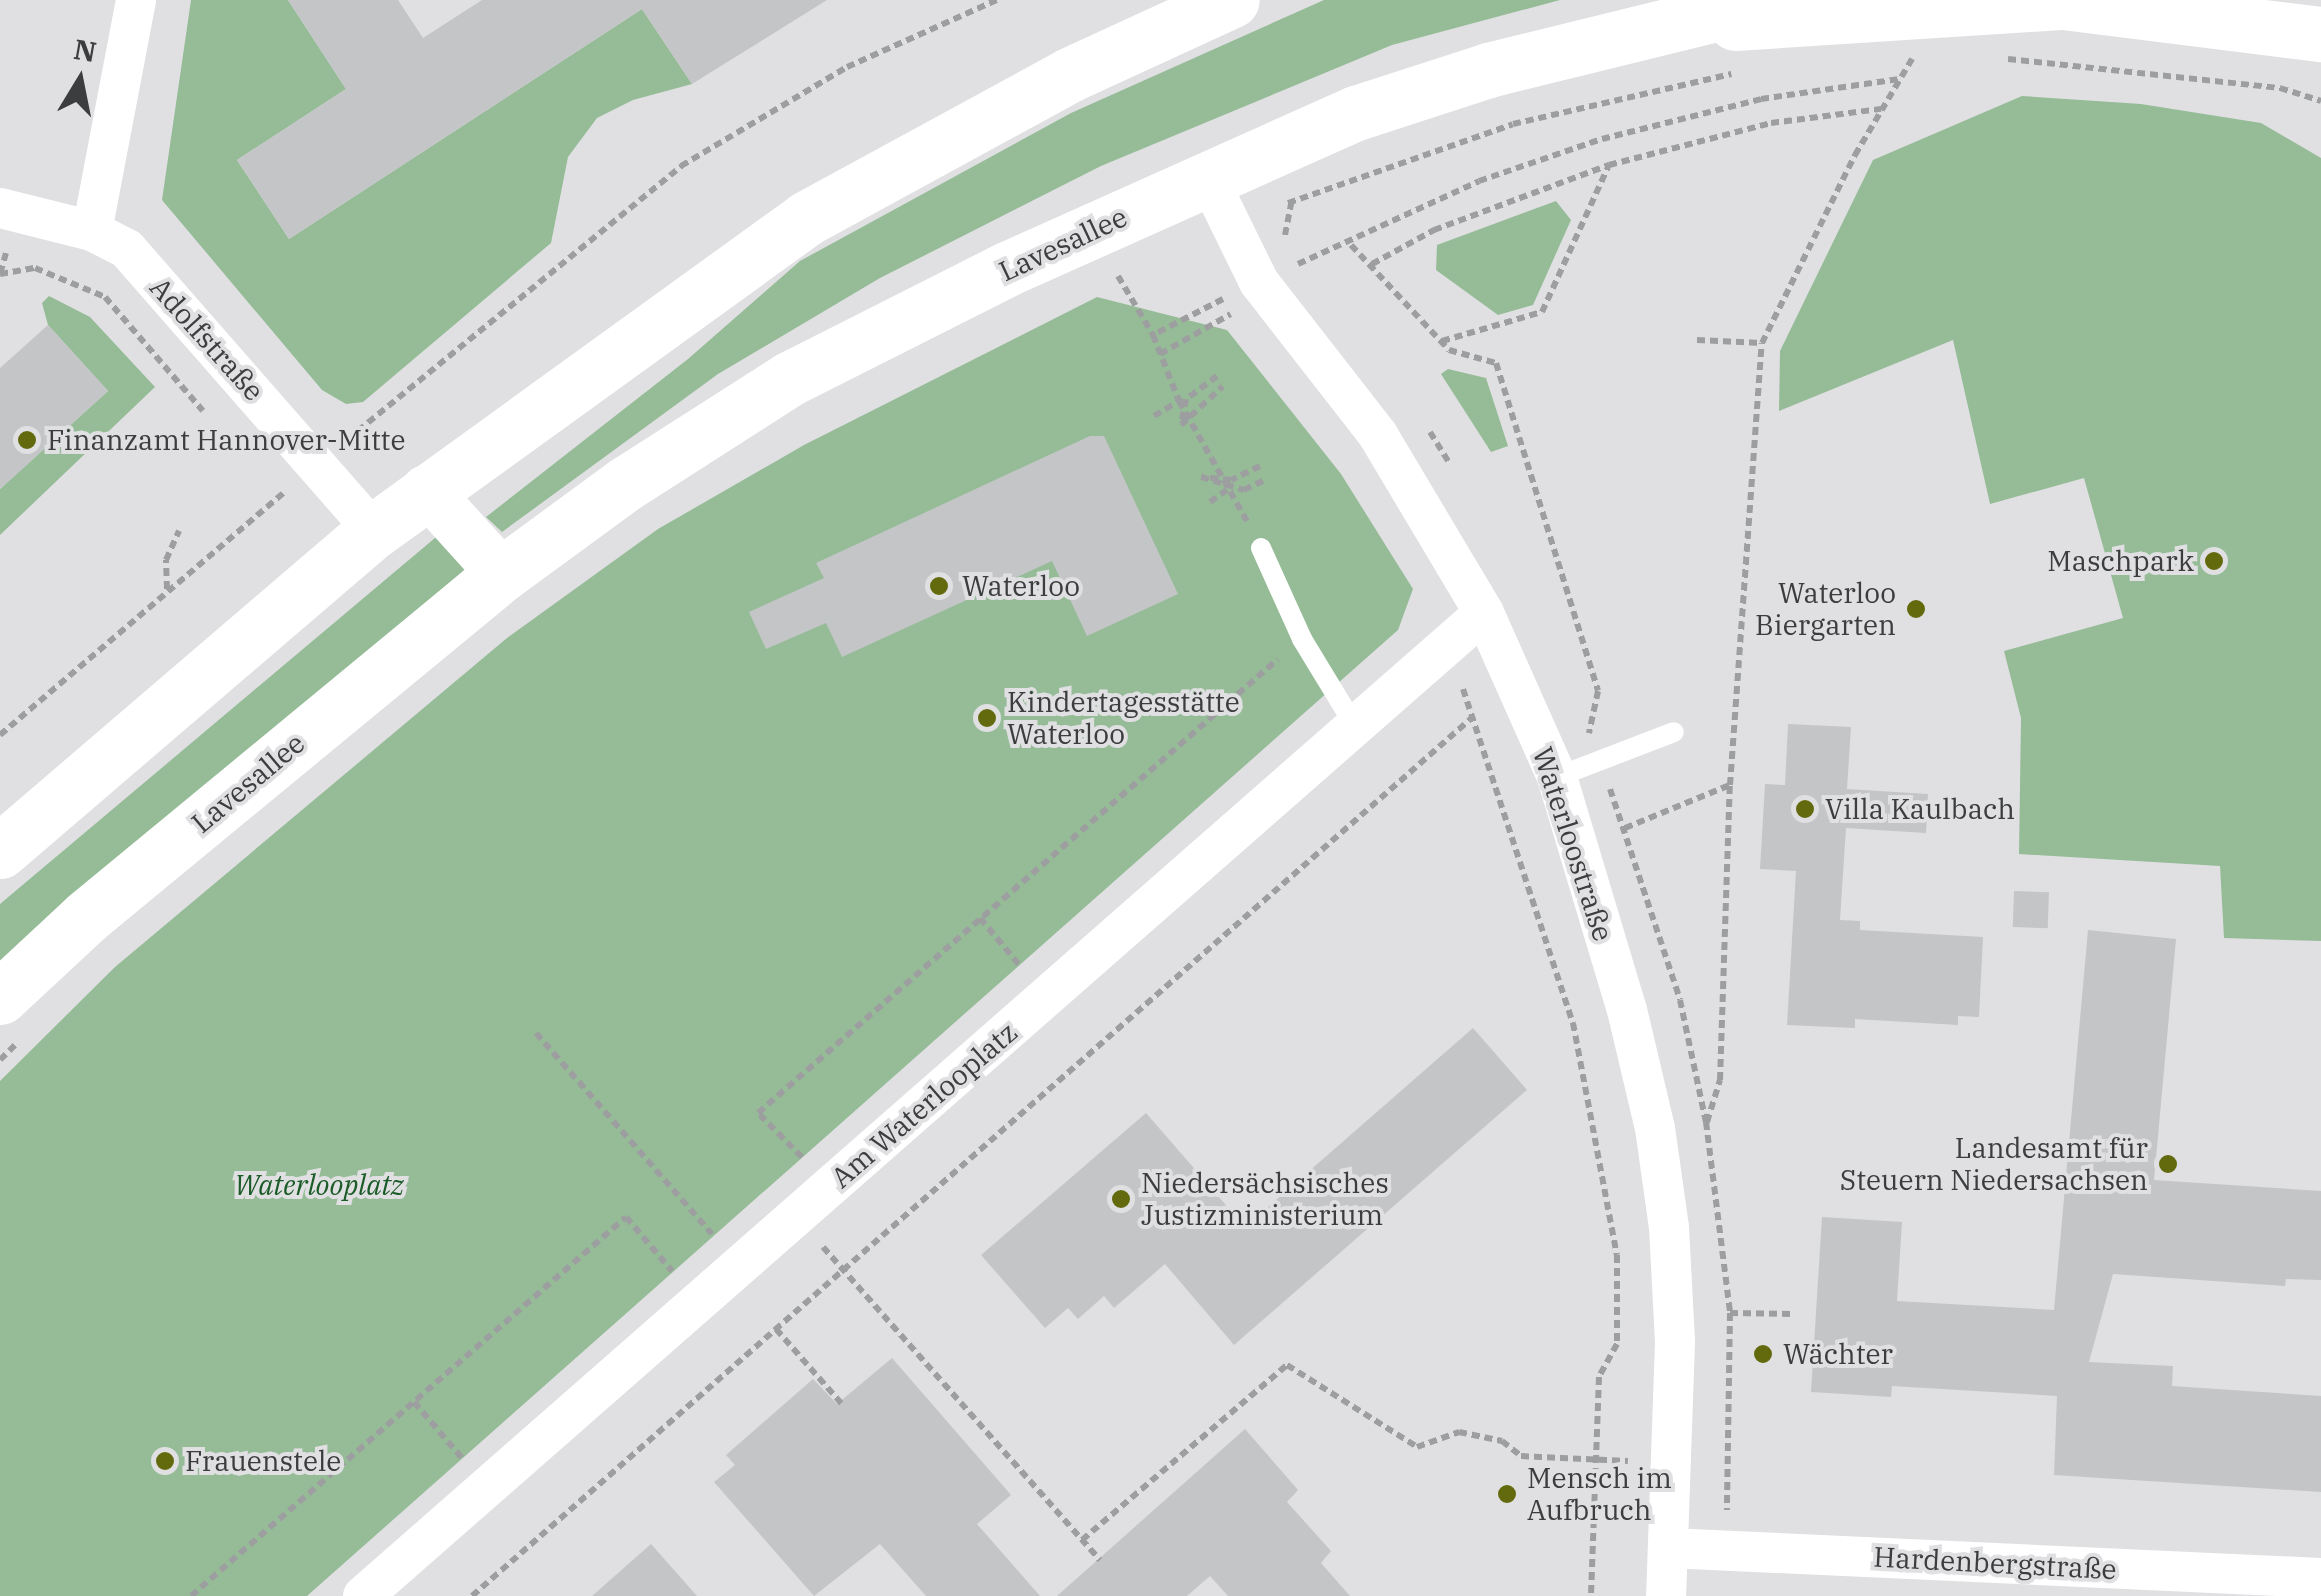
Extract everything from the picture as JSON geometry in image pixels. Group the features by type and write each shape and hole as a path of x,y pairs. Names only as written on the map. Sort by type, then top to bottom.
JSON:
{"main road":[{"path":"0,851 426,490 808,218 1069,75 1232,0"},
{"path":"1677,27 1772,0"},
{"path":"1677,27 2063,2 2321,34"},
{"name":"Lavesallee","path":"14,1015 86,917 502,574 625,484 789,378 1208,178 1356,113 1469,76 1677,27"}],"street":[{"path":"92,232 136,0"},
{"name":"Waterloostraße","path":"1208,178 1259,282 1378,435 1484,614 1556,778 1655,1128 1674,1342 1666,1596"},
{"name":"Adolfstraße","path":"0,208 92,232 127,249 374,531"},
{"path":"426,490 502,574"},
{"name":"Am Waterlooplatz","path":"364,1596 1484,614"},
{"name":"Hardenbergstraße","path":"1668,1548 2321,1578"}],"lane":[{"path":"1261,548 1302,639 1355,726"},
{"path":"1556,778 1674,732"}],"path":[{"path":"963,0 970,11"},
{"path":"0,735 167,589 681,166 847,67 997,0"},
{"path":"1895,58 1930,58"},
{"path":"1706,1122 1720,1080 1730,785 1762,343 1912,58"},
{"path":"1999,59 2193,76 2280,88 2321,101"},
{"path":"1232,227 1291,201 1513,124 1739,73"},
{"path":"1153,335 1478,181 1602,139 1761,99 1900,79"},
{"path":"1372,264 1434,230 1609,166 1770,122 1882,109"},
{"path":"1442,341 1542,312 1609,166"},
{"path":"1351,245 1449,350 1496,363 1598,690"},
{"path":"35,268 105,297 203,411"},
{"path":"1100,284 1132,270"},
{"path":"1118,276 1153,335 1179,401 1261,548"},
{"path":"1160,354 1232,313"},
{"path":"1697,340 1762,343"},
{"path":"1217,376 1186,398 1181,425 1223,386"},
{"path":"1154,416 1200,388"},
{"path":"1260,466 1231,480 1201,477 1244,490 1266,480"},
{"path":"1210,502 1244,476"},
{"path":"167,589 166,560 178,532"},
{"path":"1448,645 1573,1022 1617,1255 1617,1344 1599,1377 1591,1596"},
{"path":"802,1158 758,1113 1274,662"},
{"path":"472,1596 1473,717"},
{"path":"1625,828 1730,785"},
{"path":"980,918 1046,997"},
{"path":"0,1060 14,1015"},
{"path":"536,1033 713,1235"},
{"path":"191,1596 626,1217 672,1271"},
{"path":"794,1218 844,1268 1100,1560"},
{"path":"1730,1313 1792,1314"},
{"path":"776,1328 842,1404"},
{"path":"1082,1540 1287,1365 1417,1447 1435,1436 1481,1434 1521,1456 1596,1461"},
{"path":"414,1402 488,1487"}],"green space":[{"path":"191,0 288,0 346,89 237,160 289,239 642,9 692,84 633,100 597,118 568,157 551,243 363,402 346,404 322,390 162,200"},
{"path":"1324,0 1560,0 1392,45 1101,166 880,278 718,374 502,532 486,517 688,359 800,261 1071,113"},
{"name":"Maschpark","path":"2022,96 2141,104 2261,123 2321,158 2321,941 2224,938 2220,866 2019,854 2021,718 2004,651 2123,618 2084,478 1990,504 1953,340 1779,411 1780,351 1873,160"},
{"path":"1556,201 1571,220 1533,305 1498,315 1436,270 1437,245"},
{"path":"49,296 90,317 155,387 0,535 0,489 108,391 48,325 42,303"},
{"name":"Waterlooplatz","path":"1097,297 1227,330 1341,474 1413,589 1398,630 307,1596 0,1596 0,1081 115,967 507,638 658,529 804,445"},
{"path":"1448,369 1486,378 1508,446 1491,452 1441,374"},
{"path":"448,527 477,559 0,968 0,904"}],"building":[{"path":"288,0 398,0 423,38 482,0 827,0 692,84 642,9 289,239 237,160 346,89"},
{"name":"Finanzamt Hannover-Mitte","path":"48,325 108,391 0,489 0,368"},
{"path":"1090,436 1104,436 1178,594 1087,636 1052,561 842,657 826,623 766,649 749,612 824,578 816,563"},
{"path":"1788,724 1851,727 1847,789 1928,794 1926,833 1846,828 1840,920 1860,921 1860,930 1983,937 1979,1017 1958,1016 1958,1025 1855,1019 1855,1028 1787,1025 1796,871 1760,869 1765,784 1785,785"},
{"path":"2014,891 2049,892 2048,928 2013,927"},
{"path":"2088,930 2176,939 2154,1180 2321,1191 2321,1280 2286,1279 2285,1286 2113,1274 2089,1362 2173,1366 2172,1386 2321,1396 2321,1492 2054,1475 2057,1396 1892,1386 1891,1397 1811,1392 1822,1217 1902,1222 1897,1301 2054,1310"},
{"name":"Niedersächsisches Justizministerium","path":"1473,1028 1527,1090 1234,1345 1165,1264 1114,1308 1104,1296 1078,1319 1068,1308 1045,1328 981,1255 1146,1113 1245,1227"},
{"path":"892,1358 1011,1495 977,1524 1040,1596 926,1596 880,1544 814,1596 714,1482 735,1465 726,1455 813,1379 837,1404"},
{"path":"1245,1429 1298,1490 1287,1502 1331,1551 1321,1563 1350,1596 1228,1596 1210,1576 1187,1596 1057,1596"},
{"path":"651,1544 697,1596 592,1596"}],"place":[{"name":"Finanzamt Hannover-Mitte","path":"27,440"},
{"name":"Maschpark","path":"2214,561"},
{"name":"Waterloo","path":"939,586"},
{"name":"Waterloo Biergarten","path":"1916,609"},
{"name":"Kindertagesstätte Waterloo","path":"987,718"},
{"name":"Villa Kaulbach","path":"1805,809"},
{"name":"Landesamt für Steuern Niedersachsen","path":"2168,1164"},
{"name":"Niedersächsisches Justizministerium","path":"1121,1199"},
{"name":"Wächter","path":"1763,1354"},
{"name":"Frauenstele","path":"165,1461"},
{"name":"Mensch im Aufbruch","path":"1507,1494"}]}
